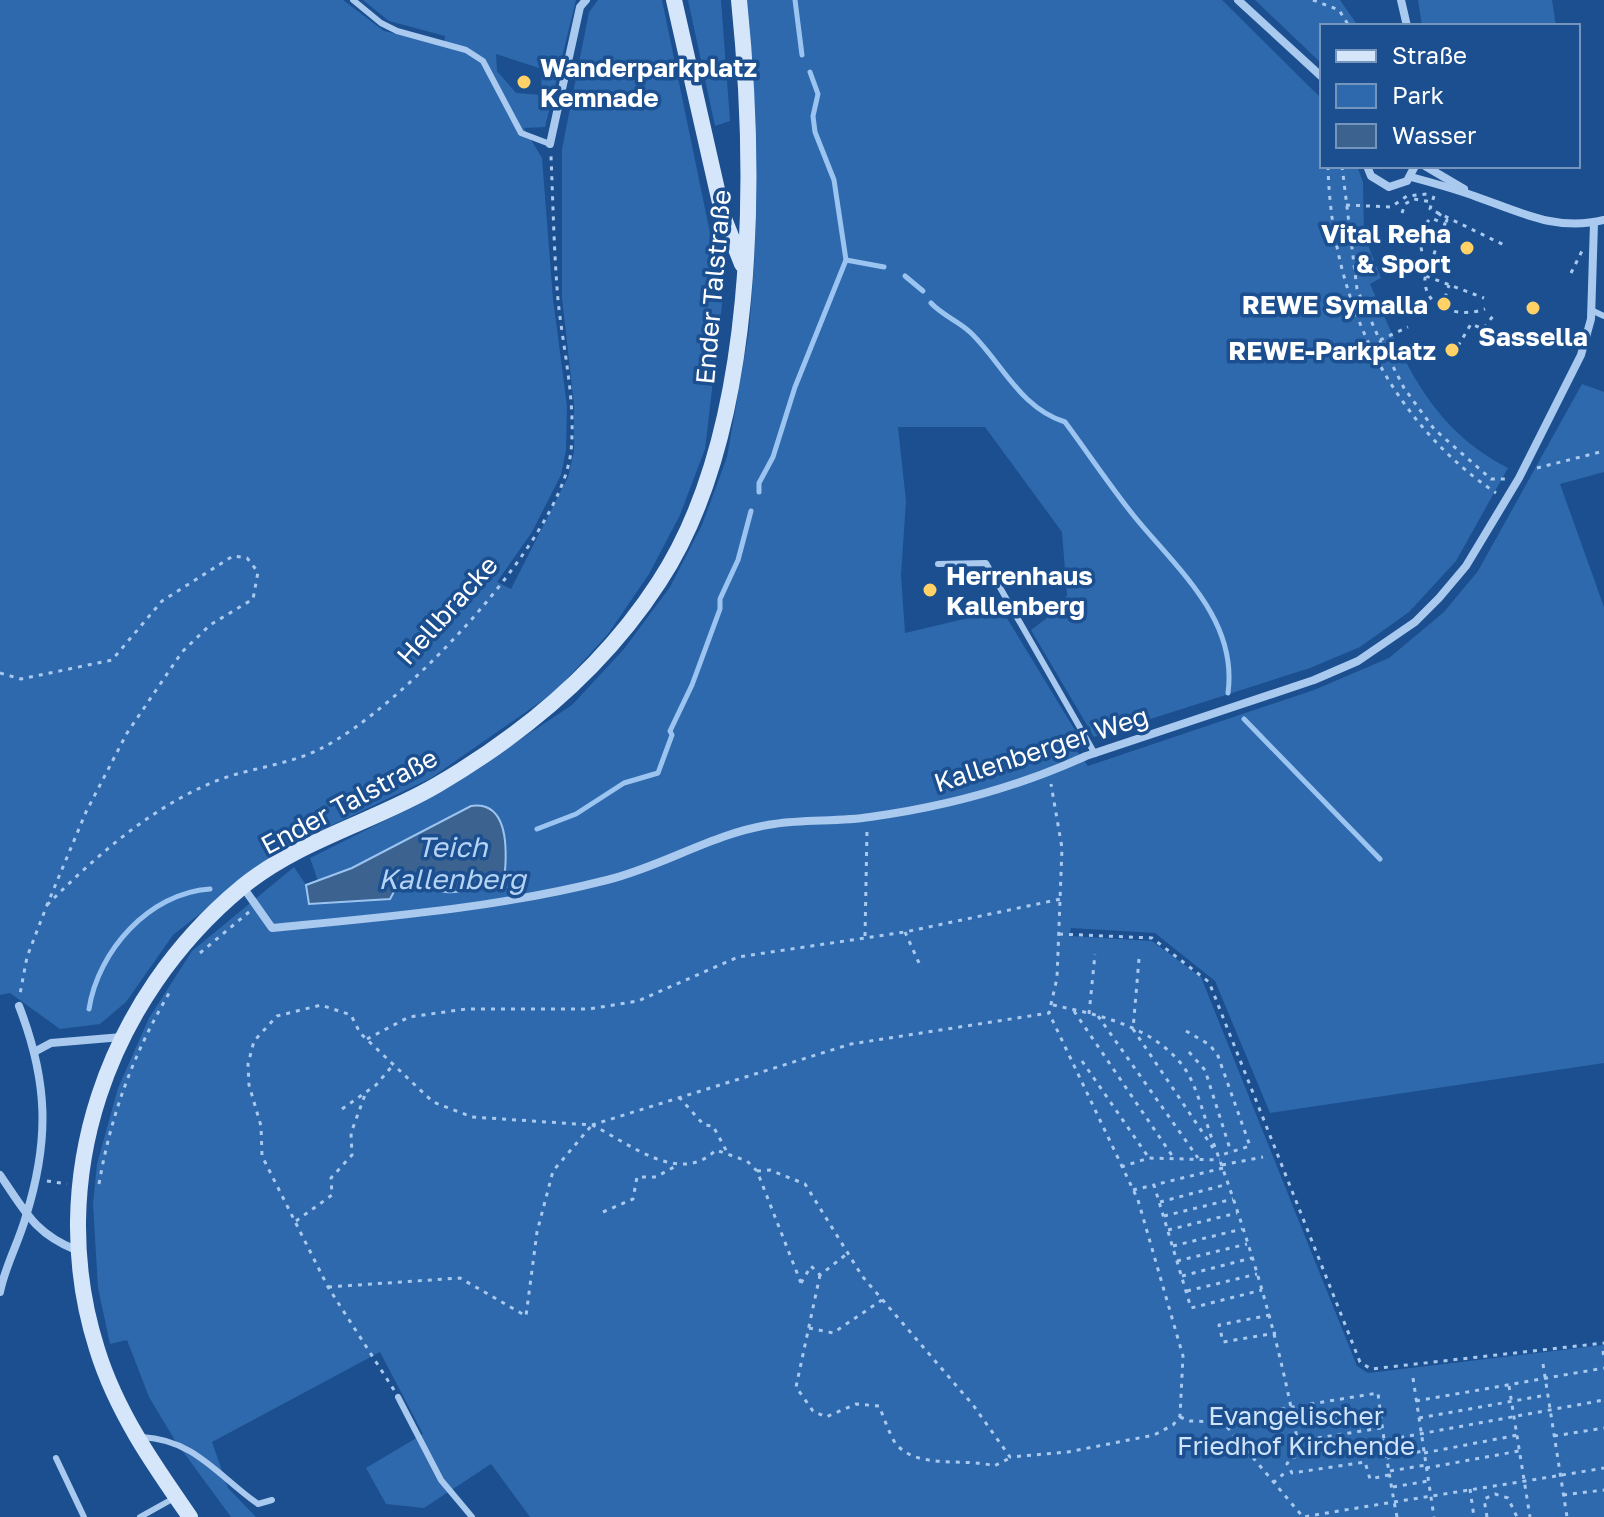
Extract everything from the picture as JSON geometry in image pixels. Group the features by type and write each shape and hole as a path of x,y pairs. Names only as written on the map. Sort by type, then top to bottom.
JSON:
{"main road":[{"path":"674,0 723,216 744,269"},
{"name":"Ender Talstraße","path":"190,1517 137,1437 118,1402 96,1348 76,1250 79,1186 89,1131 122,1037 136,1006 178,949 243,887 286,857 437,785 562,697 615,641 660,581 692,520 717,452 739,327 744,269 747,125 739,0"}],"street":[{"path":"550,144 580,7 586,0"},
{"path":"1238,0 1320,75"},
{"path":"1401,0 1407,24"},
{"path":"1368,168 1371,176 1389,187 1401,185 1411,177 1414,168"},
{"path":"1428,168 1478,197"},
{"path":"1411,177 1478,197 1527,218 1556,223 1599,221"},
{"name":"Kallenberger Weg","path":"243,887 272,928 472,909 547,896 627,875 726,835 773,824 868,818 935,806 1050,773 1095,754 1314,680 1358,661 1387,643 1439,598 1466,566 1520,475 1581,355 1591,310 1599,221"},
{"path":"0,1292 26,1216 42,1152 44,1106 36,1051 19,1006"},
{"path":"36,1051 51,1043 122,1037"},
{"path":"0,1175 26,1216 49,1239 76,1250"}],"lane":[{"path":"353,0 381,23 397,31 466,50 483,61 521,133 550,144"},
{"path":"1591,310 1604,316"},
{"path":"938,564 986,563 1095,754"},
{"path":"398,1397 441,1480 472,1517"},
{"path":"137,1437 176,1442 216,1468 258,1504 272,1500"},
{"path":"56,1458 84,1517"},
{"path":"140,1517 176,1497"}],"path":[{"path":"1313,0 1339,10 1348,24"},
{"name":"Hellbracke","path":"19,1006 27,957 47,905 90,864 170,803 239,773 318,750 388,704 500,586 536,533 564,477 571,452 571,406 558,298 550,144"},
{"path":"1328,168 1333,232 1343,282 1380,369 1424,431 1443,451 1506,500"},
{"path":"1342,168 1357,289 1404,388 1450,446 1491,479 1520,475 1604,451"},
{"path":"1346,205 1391,207 1407,196 1434,196 1430,209 1504,245"},
{"path":"1402,213 1405,204 1414,199 1432,202"},
{"path":"1426,274 1447,220 1438,213"},
{"path":"1445,224 1431,218 1420,240 1419,252 1426,274 1426,287 1442,307 1459,314 1485,309"},
{"path":"1420,240 1437,246"},
{"path":"1426,274 1484,298"},
{"path":"1442,307 1449,285"},
{"path":"1458,346 1471,324 1483,329 1493,316"},
{"path":"1380,340 1408,327"},
{"path":"0,673 21,679 112,660 162,601 208,569 233,556 247,558 258,572 253,599 210,625 182,652 127,733 86,812 47,905"},
{"path":"1049,1013 1053,1005 1059,934 1062,848 1050,773"},
{"path":"865,936 868,818"},
{"path":"367,1039 409,1017 466,1009 589,1009 638,1001 738,957 905,932 1061,899"},
{"path":"196,956 256,906"},
{"path":"905,932 919,963"},
{"path":"1059,934 1152,938 1209,982 1360,1362 1371,1369 1604,1343"},
{"path":"1089,1014 1095,954"},
{"path":"1139,959 1133,1029 1218,1157"},
{"path":"36,1179 79,1186 98,1185 117,1102 142,1043 174,985"},
{"path":"398,1397 328,1287 262,1156 261,1126 249,1085 248,1064 254,1041 277,1016 321,1005 351,1015 367,1039 433,1102 472,1117 592,1125 658,1107 678,1095 742,1080 851,1044 1049,1013"},
{"path":"1053,1005 1133,1029 1154,1040 1184,1068 1228,1184 1276,1333 1293,1406 1300,1456"},
{"path":"1074,1010 1173,1157"},
{"path":"848,1253 820,1275 796,1387 813,1411 826,1417 856,1404 879,1406 896,1444 919,1459 980,1462 994,1466 1010,1457 1068,1452 1154,1435 1173,1425 1180,1416 1183,1356 1133,1190 1049,1013"},
{"path":"1098,1016 1198,1158"},
{"path":"1120,1167 1149,1158 1218,1157 1250,1146 1225,1070 1210,1045 1186,1031"},
{"path":"1189,1052 1205,1070 1231,1152"},
{"path":"1082,1061 1149,1158"},
{"path":"342,1109 366,1092 394,1064"},
{"path":"296,1221 332,1195 331,1178 352,1155 351,1133 366,1092"},
{"path":"678,1095 704,1125 713,1126 727,1152 734,1158 747,1161 757,1171 801,1283 811,1266 820,1275"},
{"path":"592,1125 674,1167 689,1167 716,1150 727,1152"},
{"path":"328,1287 460,1278 526,1316 537,1232 553,1171 592,1125"},
{"path":"1133,1190 1263,1157"},
{"path":"603,1212 633,1199 637,1177 656,1177 674,1167"},
{"path":"757,1171 770,1170 805,1184 882,1300 973,1405 1010,1457"},
{"path":"1160,1202 1228,1184"},
{"path":"1154,1185 1191,1308 1262,1290"},
{"path":"1164,1216 1233,1199"},
{"path":"1168,1230 1237,1213"},
{"path":"1173,1246 1242,1229"},
{"path":"1177,1261 1247,1244"},
{"path":"1182,1276 1252,1258"},
{"path":"1186,1291 1257,1274"},
{"path":"809,1328 833,1333 882,1300"},
{"path":"1270,1315 1219,1325 1223,1342 1276,1333"},
{"path":"1603,1351 1604,1358"},
{"path":"1543,1364 1567,1517"},
{"path":"1416,1401 1604,1368"},
{"path":"1413,1378 1433,1517"},
{"path":"1509,1386 1530,1517"},
{"path":"1180,1416 1190,1421 1223,1422 1237,1416 1378,1393 1397,1517"},
{"path":"1419,1418 1547,1395"},
{"path":"1273,1483 1288,1470 1290,1458 1604,1400"},
{"path":"1295,1425 1380,1413"},
{"path":"1223,1422 1303,1517 1604,1468"},
{"path":"1298,1441 1383,1428"},
{"path":"1554,1436 1604,1428"},
{"path":"1387,1458 1518,1435"},
{"path":"1288,1470 1303,1472 1365,1462 1370,1479 1426,1466 1519,1451"},
{"path":"1392,1487 1428,1481"},
{"path":"1470,1489 1474,1517"},
{"path":"1563,1495 1604,1490"},
{"path":"1487,1517 1484,1499 1495,1494 1508,1498 1517,1517"}],"green space":[{"path":"0,0 343,0 384,31 444,45 445,36 389,21 363,0 576,0 545,127 524,128 542,158 553,299 567,406 566,450 561,475 532,532 497,582 511,589 568,477 574,451 574,405 562,298 562,149 589,12 598,0 662,0 723,296 705,449 680,515 649,574 608,634 556,691 431,778 284,848 173,935 126,1002 100,1024 60,1029 10,993 0,995","holes":["496,54 542,69 541,95 516,93 497,71"]},
{"path":"688,0 721,0 730,121 715,126"},
{"name":"Evangelischer Friedhof Kirchende","path":"745,0 1222,0 1320,97 1320,168 1358,168 1363,182 1364,235 1381,278 1370,284 1408,365 1422,390 1458,433 1508,468 1456,561 1409,612 1360,647 1310,668 1094,737 1031,630 1060,608 1067,595 1062,532 985,427 898,427 906,501 901,575 905,633 1002,610 1084,745 1076,750 1088,766 1314,690 1389,658 1444,612 1478,571 1582,384 1604,392 1604,472 1560,484 1604,607 1604,1063 1270,1113 1215,981 1155,933 1071,928 1069,936 1152,941 1201,977 1357,1366 1368,1373 1604,1345 1604,1517 530,1517 491,1464 424,1508 386,1504 366,1468 423,1434 380,1352 212,1442 228,1488 256,1517 231,1517 176,1442 149,1397 127,1340 110,1344 98,1288 93,1204 97,1164 118,1088 149,1018 192,951 294,867 306,885 309,904 395,887 412,886 445,892 507,849 495,811 478,805 352,868 318,881 310,858 438,794 572,705 624,649 670,587 702,525 727,457 749,331 755,253 752,65"},
{"path":"1255,0 1340,0 1357,24 1320,24 1320,62"},
{"path":"1418,0 1552,0 1556,24 1422,24"}],"water":[{"name":"Teich Kallenberg","path":"471,806 492,810 498,818 505,838 505,871 462,891 446,892 410,886 396,888 390,899 309,904 306,885 352,868"}],"waterway":[{"path":"795,0 802,55"},
{"path":"759,492 759,483 773,457 795,387 846,260 834,180 815,132 813,116 818,94 810,72"},
{"path":"846,260 884,267"},
{"path":"905,276 923,291"},
{"path":"931,303 971,333 1024,396 1049,415 1065,422 1125,505 1201,597 1224,642 1229,666 1228,693"},
{"path":"537,829 576,814 624,783 658,773 672,735 670,731 692,685 720,609 720,599 738,560 751,511"},
{"path":"1244,719 1380,859"},
{"path":"89,1009 103,966 130,929 147,913 167,901 210,889"}],"place":[{"name":"Wanderparkplatz Kemnade","path":"524,82"},
{"name":"Vital Reha & Sport","path":"1467,248"},
{"name":"REWE Symalla","path":"1444,304"},
{"name":"Sassella","path":"1533,308"},
{"name":"REWE-Parkplatz","path":"1452,350"},
{"name":"Herrenhaus Kallenberg","path":"930,590"}]}
